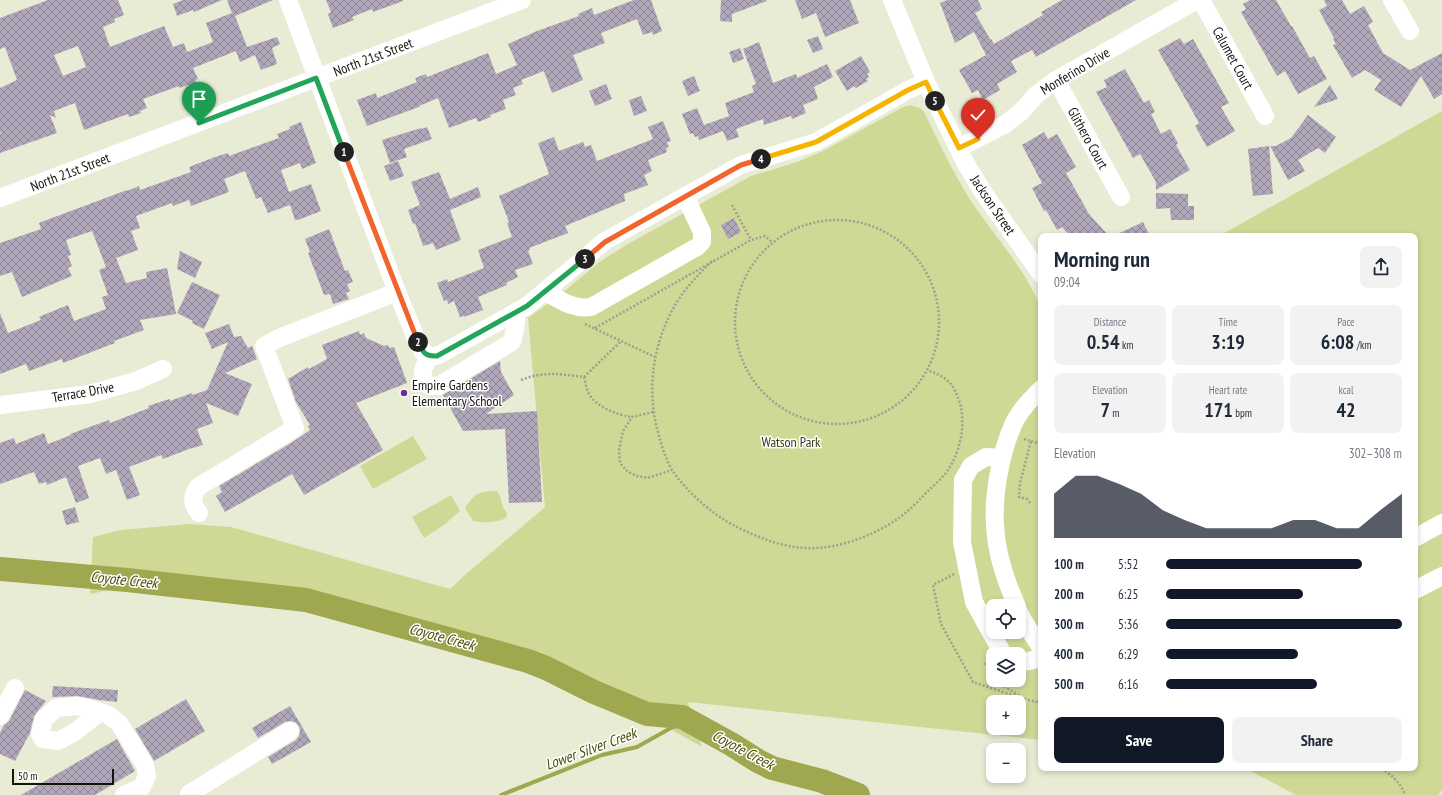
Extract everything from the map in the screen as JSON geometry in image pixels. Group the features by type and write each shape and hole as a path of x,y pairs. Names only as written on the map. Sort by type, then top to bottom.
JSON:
{"street":[{"path":"288,0 397,292 418,343 423,352 430,356 437,356 527,306 546,292 605,242 741,165 816,142 908,90 926,82"},
{"name":"North 21st Street","path":"0,198 522,0"},
{"name":"Jackson Street","path":"892,0 926,82 966,164 983,192 1038,270"},
{"name":"Monferino Drive","path":"959,148 1004,125 1021,112 1036,94 1056,80 1197,0"},
{"name":"Calumet Court","path":"1201,0 1266,116"},
{"path":"1392,0 1410,31"},
{"name":"Glithero Court","path":"1056,80 1121,196"},
{"path":"546,292 576,308 591,307 697,247 702,242 702,232 685,196"},
{"path":"199,513 194,506 193,494 198,487 295,428 264,346 279,338 397,292"},
{"path":"430,356 423,369 422,377 426,384 430,386 438,386 512,342 517,311"},
{"name":"Terrace Drive","path":"0,404 90,394 136,381 163,369"},
{"path":"1013,599 1007,584 994,523 996,493 1001,458 1013,424 1038,392"},
{"path":"999,647 974,602 962,542 963,480 971,466 986,457 1001,458"},
{"path":"1418,536 1442,523"},
{"path":"1418,588 1442,576"},
{"path":"1026,626 1038,644"},
{"path":"1026,661 1038,658"},
{"path":"0,716 15,688"},
{"path":"100,712 107,714 119,722 145,766 147,776 142,787 124,795"},
{"path":"190,795 189,794 290,731"}],"path":[{"path":"732,205 751,240"},
{"path":"833,219 865,223 895,236 919,259 934,288 940,319 936,351 929,371 902,403 874,419 843,426 812,422 783,410 759,389 742,362 735,330 737,297 750,267 772,242 800,226 833,219"},
{"path":"595,328 751,240 765,236 772,242"},
{"path":"712,261 680,296 670,314 660,338 655,357 651,389 653,412 664,452 672,470 706,508 727,522 776,543 806,548 835,545 860,538 888,526 906,513 946,473 962,438 961,408 956,391 947,379 939,374 929,371"},
{"path":"582,323 655,357"},
{"path":"584,377 621,341"},
{"path":"521,380 549,373 584,377"},
{"path":"584,377 588,392 596,403 606,409 624,416 632,417 653,412"},
{"path":"632,417 623,431 619,450 620,463 628,472 637,476 648,478 672,470"},
{"path":"1018,437 1038,443"},
{"path":"1030,503 1027,499 1019,496 1020,483 1031,441"},
{"path":"967,568 933,585 941,624 973,682 1012,695"},
{"path":"1005,687 1018,695"},
{"path":"1026,699 1038,702"},
{"path":"1386,771 1402,786 1405,795"}],"green space":[{"name":"Watson Park","path":"910,105 920,108 924,112 964,190 1018,266 1038,302 1038,740 995,735 1026,735 1026,695 986,695 986,734 688,702 702,747 640,712 470,646 257,596 151,582 90,594 93,537 121,530 189,524 231,527 450,589 545,507 528,318 561,294 598,263 626,245 751,176 797,162 823,151 903,107"},
{"path":"1442,111 1442,790 1438,795 1296,795 1251,771 1418,771 1418,233 1224,233"},
{"path":"413,436 427,459 373,489 360,466"},
{"path":"497,491 507,513 506,518 490,522 473,521 465,508 469,503 478,494"},
{"path":"451,495 460,511 444,525 424,538 412,517"}],"building":[{"path":"48,0 118,0 124,15 114,19 115,22 103,27 110,47 164,26 173,47 184,43 187,52 213,42 206,23 232,13 227,0 273,0 235,16 247,47 277,37 280,44 272,48 277,64 261,70 255,55 240,62 236,51 193,68 198,79 195,80 196,82 179,88 179,86 143,99 147,108 140,111 141,113 129,117 128,114 84,130 75,103 54,111 56,118 50,115 57,133 0,153 0,88 17,80 5,47 0,49 0,18","holes":["78,46 86,67 63,76 54,55"]},
{"path":"183,0 222,0 194,12 193,10 177,16 173,4"},
{"path":"326,0 403,1 373,12 372,9 352,17 354,20 333,28 328,14 331,12"},
{"path":"634,0 651,0 662,31 653,35 652,32 643,35 637,19 601,33 605,43 573,55 583,80 552,93 544,71 521,80 523,84 513,88 516,95 503,100 506,109 490,115 491,117 478,122 476,118 449,128 438,98 419,107 367,126 357,100 376,93 377,98 417,82 415,78 426,74 427,77 488,53 496,74 517,65 508,44 537,31 579,16 578,14 592,8 594,15"},
{"path":"721,0 767,1 732,14 732,22 720,21"},
{"path":"795,0 850,0 859,23 825,37 816,13 802,19"},
{"path":"947,0 978,0 982,9 975,13 994,44 1043,15 1041,12 1062,0 1136,0 1036,57 1032,50 1011,61 1017,72 997,84 1000,90 983,100 978,90 972,93 959,70 986,55 974,32 955,43 940,3"},
{"path":"1250,0 1276,0 1310,58 1314,56 1327,79 1298,94 1285,71 1277,76 1241,12 1246,9 1243,4"},
{"path":"1324,0 1342,0 1350,14 1364,6 1373,22 1368,25 1383,53 1410,70 1442,53 1442,94 1434,99 1421,76 1401,107 1374,90 1381,80 1365,70 1352,78 1333,45 1336,44 1333,39 1334,38 1319,10 1327,6"},
{"path":"818,36 823,49 813,53 807,40"},
{"path":"1180,38 1184,44 1193,39 1229,103 1221,107 1235,131 1207,147 1195,126 1199,123 1158,50"},
{"path":"759,42 773,83 796,74 797,78 827,64 833,77 814,87 818,99 803,105 806,113 792,119 791,116 764,125 763,119 736,129 739,137 727,141 723,131 699,140 698,136 695,137 693,133 690,134 682,114 697,108 704,125 729,116 725,103 754,92 752,86 756,84 743,49"},
{"path":"740,48 744,59 733,63 729,52"},
{"path":"861,56 870,72 867,74 869,77 866,79 868,81 856,88 854,86 847,91 835,71"},
{"path":"1125,69 1144,103 1149,100 1155,112 1151,114 1161,134 1170,129 1178,143 1176,145 1190,170 1156,190 1156,182 1140,154 1133,158 1096,92 1107,87 1104,80"},
{"path":"694,76 700,91 688,96 682,81"},
{"path":"606,84 612,99 595,106 589,91"},
{"path":"1330,85 1338,99 1314,107"},
{"path":"641,96 647,111 634,116 629,100"},
{"path":"1308,115 1336,137 1325,153 1318,148 1298,160 1305,171 1288,180 1270,146 1276,146 1291,138"},
{"path":"663,121 671,141 667,142 669,147 666,148 667,152 648,160 652,171 644,175 648,185 624,194 625,201 565,226 568,233 529,248 530,250 528,251 533,264 515,270 518,277 506,283 507,285 478,297 483,310 460,317 454,301 448,304 447,300 444,301 437,283 447,279 448,282 484,268 478,250 512,237 507,223 509,222 499,196 549,174 538,143 554,137 559,151 583,142 585,147 591,145 597,161 653,139 648,127"},
{"path":"301,122 316,163 302,169 300,163 281,170 289,192 311,184 321,211 298,220 295,220 290,205 268,213 261,197 256,199 245,171 224,179 229,192 191,206 189,200 173,206 172,203 136,216 140,228 131,231 138,250 116,258 126,283 147,278 146,272 167,268 176,314 140,320 144,330 63,363 62,359 29,371 26,364 0,374 0,313 8,333 41,320 39,317 68,305 74,321 106,309 102,297 108,295 99,270 106,267 92,231 66,240 71,255 68,256 72,266 68,268 72,276 22,297 12,272 0,276 0,243 41,229 39,223 44,221 139,186 140,190 191,172 189,167 215,157 228,153 229,156 279,138 277,134 290,129 289,127"},
{"path":"427,127 432,139 404,149 407,157 390,163 382,140"},
{"path":"1044,132 1048,139 1057,134 1076,167 1066,173 1089,214 1106,233 1067,233 1062,227 1057,230 1046,210 1044,211 1032,188 1042,183 1022,145"},
{"path":"1269,146 1273,194 1253,196 1248,149"},
{"path":"398,161 404,176 390,181 384,166"},
{"path":"439,172 450,199 478,187 481,197 450,210 461,240 436,250 433,243 423,246 415,223 413,224 408,210 420,205 411,182"},
{"path":"1156,193 1188,194 1188,206 1194,206 1194,220 1171,220 1170,208 1156,209"},
{"path":"734,218 741,232 728,239 721,225"},
{"path":"1143,222 1148,233 1119,233"},
{"path":"329,229 345,271 348,270 353,282 347,284 350,291 346,293 349,299 333,304 330,294 324,295 308,253 310,252 305,239"},
{"path":"180,251 202,262 195,278 177,269"},
{"path":"192,282 220,295 204,329 192,323 193,321 177,313"},
{"path":"229,324 234,337 241,336 248,348 252,346 257,359 225,373 252,384 238,416 206,403 213,423 197,429 203,445 163,459 161,455 129,467 140,495 127,500 116,470 106,474 100,458 78,466 89,498 76,503 66,477 47,485 46,482 39,484 34,472 0,484 0,443 14,438 16,444 44,433 48,444 71,435 70,434 109,420 110,423 149,408 148,406 207,390 228,342 212,349 205,333"},
{"path":"359,331 360,335 364,333 366,338 384,346 388,345 389,348 394,347 407,383 356,403 383,450 304,495 292,474 225,512 216,496 222,492 219,486 310,430 308,426 310,425 296,402 288,379 308,367 309,369 327,359 322,345"},
{"path":"500,361 501,372 514,395 486,414 537,411 542,502 509,503 505,429 463,431 443,395"},
{"path":"75,507 79,522 66,525 62,511"},
{"path":"53,686 118,690 117,702 78,696 52,697"},
{"path":"25,690 46,701 34,716 30,733 15,761 0,754 0,733 4,725 9,721"},
{"path":"186,699 205,731 154,761 135,729"},
{"path":"290,706 311,742 272,764 268,757 296,740 299,736 299,726 295,722 285,722 258,738 252,728"},
{"path":"117,739 135,771 95,795 21,795"}],"waterway":[{"name":"Coyote Creek","path":"0,569 127,580 306,600 528,661 546,668 594,692 647,714 682,717 772,768 822,781 858,795"},
{"name":"Lower Silver Creek","path":"501,795 602,755 637,747 678,724 682,717"}],"place":[{"name":"Empire Gardens Elementary School","path":"404,393"}],"route":[{"path":"199,123 316,78 397,292 418,343 423,352 430,356 437,356 527,306 605,242 741,165 816,142 908,90 926,82 959,148 978,139"}]}
